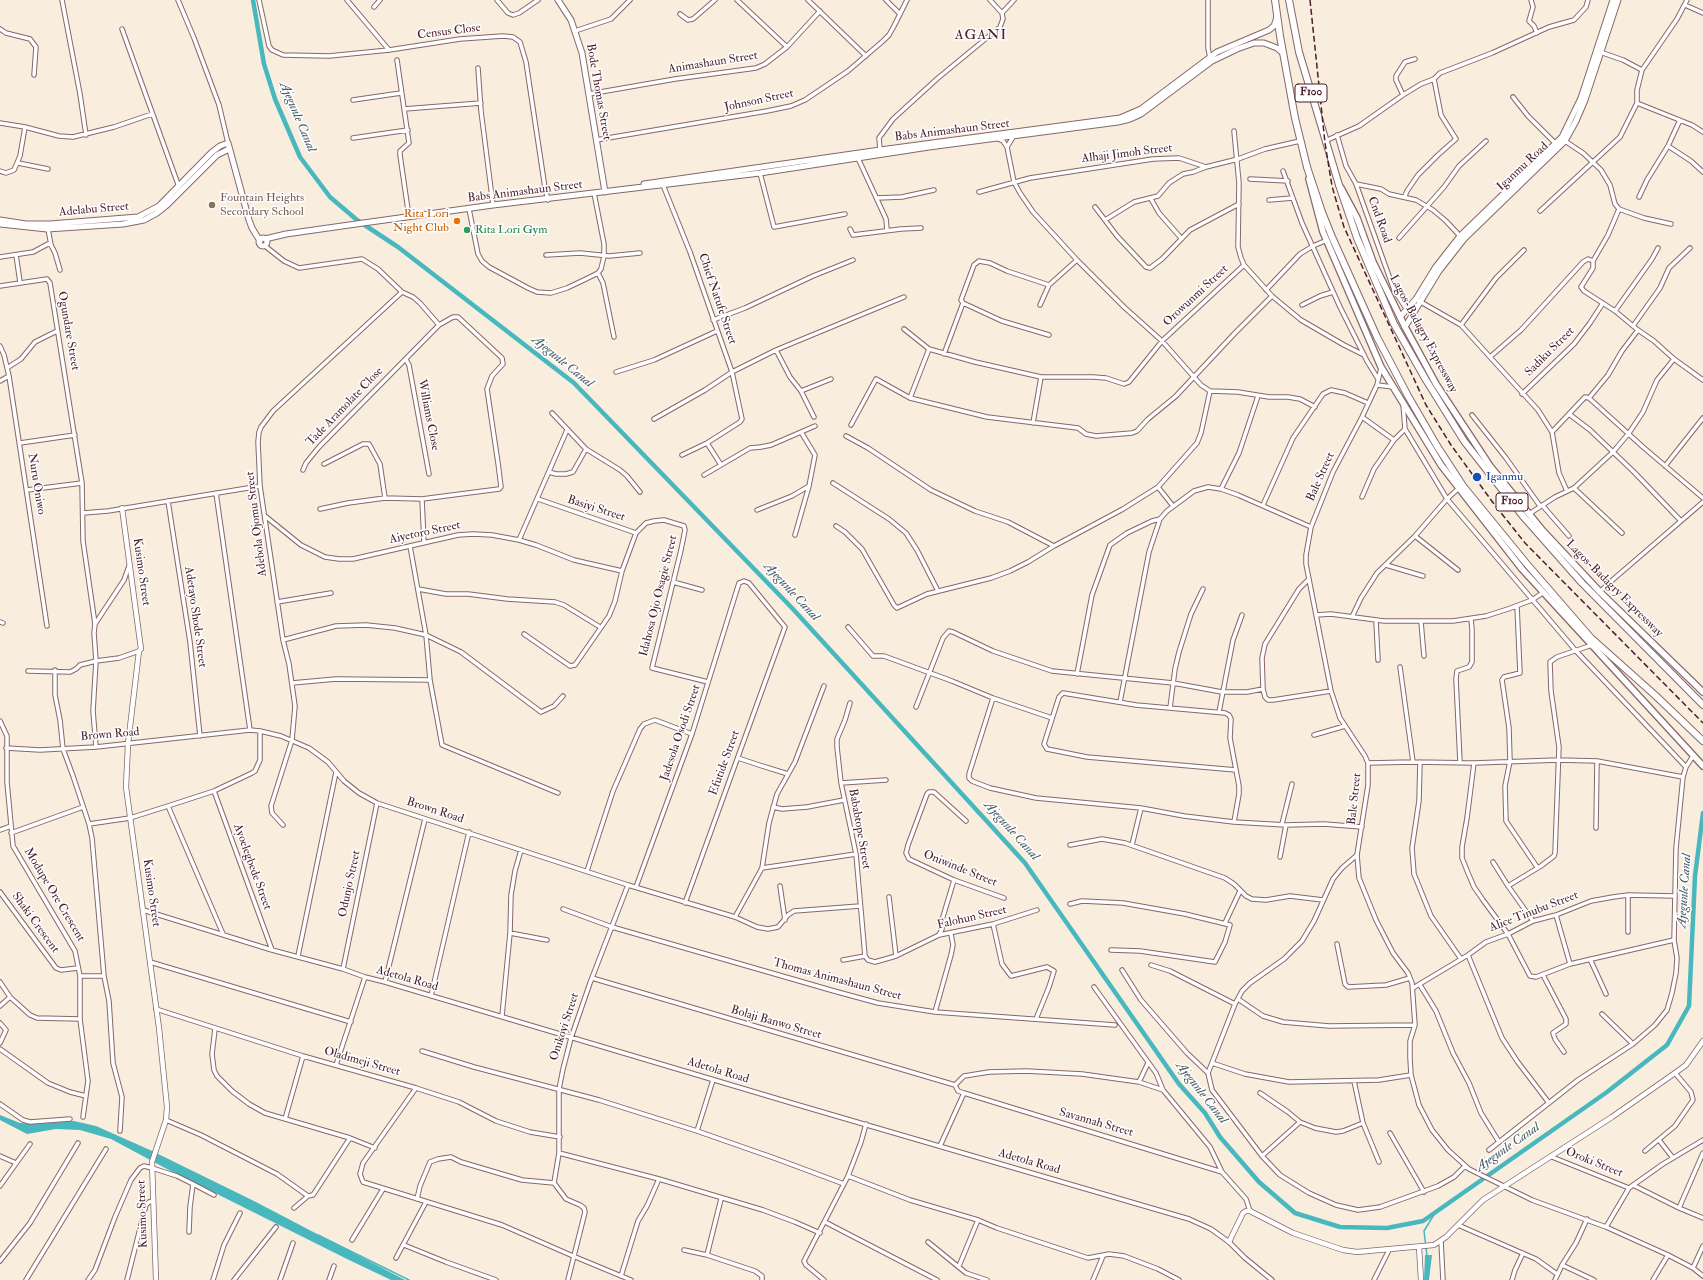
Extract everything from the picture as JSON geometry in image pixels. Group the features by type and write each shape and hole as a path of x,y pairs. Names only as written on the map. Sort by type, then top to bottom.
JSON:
{"highway":[{"name":"F100","path":"1275,0 1283,54 1300,141 1322,212 1377,337 1415,409 1463,486 1526,563 1591,638 1656,696 1703,741"},
{"name":"Lagos-Badagry Expressway","path":"1289,0 1299,52 1325,141 1352,225 1394,324 1426,380 1464,440 1522,515 1582,583 1703,705"}],"main road":[{"name":"Bode Thomas Street","path":"558,0 571,20 582,53 605,191"},
{"name":"Iganmu Road","path":"1400,317 1416,299 1435,268 1460,236 1563,139 1581,98 1613,0"},
{"name":"Iganmu Road","path":"1405,327 1421,303 1439,271 1464,239 1563,139 1576,120 1585,100 1618,0"},
{"name":"Babs Animashaun Street","path":"605,191 760,173 856,156 880,150 1118,122 1136,117 1160,101 1210,59 1245,39 1269,30 1274,26 1277,16"},
{"name":"Babs Animashaun Street","path":"1210,59 1258,42 1269,44 1283,54"},
{"name":"Babs Animashaun Street","path":"262,240 282,234 493,205 548,200 856,156 1013,137 1078,126"},
{"name":"Adelabu Street","path":"0,224 49,227 123,224 144,220 157,213 212,152 220,146 228,143"},
{"path":"228,143 249,220 252,228 262,240 267,242 265,246"},
{"name":"Adelabu Street","path":"180,189 217,155 229,149"},
{"path":"1308,167 1310,188 1327,240 1381,367 1441,465 1522,569 1703,766"},
{"name":"Lagos-Badagry Expressway","path":"1339,185 1357,218 1374,262 1405,327 1436,384 1490,466 1543,531 1600,592 1703,692"},
{"name":"Adelabu Street","path":"0,220 49,227"}],"street":[{"path":"62,0 80,94 86,135"},
{"path":"178,0 211,81 219,105 228,143"},
{"name":"Census Close","path":"259,0 269,46 277,53 323,56 389,50 460,39 503,36 513,37 520,42 526,62 548,200"},
{"path":"347,0 389,50"},
{"path":"374,6 380,0"},
{"path":"497,0 508,13 513,15 519,13 538,0"},
{"path":"575,31 611,19 630,0"},
{"path":"680,14 688,20 693,20 715,0"},
{"path":"737,0 787,47"},
{"path":"808,0 866,56"},
{"path":"886,0 900,14"},
{"name":"Johnson Street","path":"596,140 791,106 813,95 866,56 889,35 907,0"},
{"path":"880,150 879,138 893,119 938,78 1000,27 1003,19 1002,13 990,0"},
{"path":"1002,13 1014,0"},
{"path":"1208,0 1208,48 1210,59"},
{"path":"1531,0 1532,7 1528,21 1534,26 1538,33"},
{"path":"1325,141 1359,126 1421,84 1434,79 1445,70 1492,53 1524,37 1560,25 1578,17 1586,7 1588,0"},
{"path":"1540,211 1594,161 1607,151 1620,137 1637,103 1637,90 1642,70 1687,0"},
{"path":"1685,5 1703,14"},
{"name":"Animashaun Street","path":"589,94 669,80 756,68 771,61 787,47 820,12"},
{"path":"0,29 6,33 30,39 36,47 34,75"},
{"path":"122,29 180,189"},
{"path":"1600,52 1623,60 1642,70"},
{"path":"1403,96 1396,80 1396,76 1405,62 1415,59"},
{"path":"397,60 409,143 400,151 409,217"},
{"path":"478,68 480,103 493,205"},
{"path":"1405,196 1418,175 1438,154 1456,139 1441,115 1434,79"},
{"path":"353,100 402,93"},
{"path":"1513,97 1528,116 1556,144"},
{"path":"404,109 480,103"},
{"path":"1637,103 1692,125 1703,132"},
{"path":"0,122 59,136 73,137 114,127 152,114"},
{"path":"1639,197 1647,180 1668,146 1680,120"},
{"path":"0,171 6,173 14,170 18,163 25,128"},
{"path":"353,138 408,130"},
{"path":"1234,131 1238,159 1238,247 1244,265 1272,296 1307,323 1364,355"},
{"name":"Cnd Road","path":"1337,135 1346,166 1356,184 1394,290 1407,310"},
{"path":"1007,147 1013,137"},
{"path":"998,139 1003,141 1007,147 1014,182 1033,212 1077,260 1124,307 1162,341 1194,378 1210,390 1238,392 1258,396 1288,397 1300,399 1315,407"},
{"path":"1563,139 1594,161 1606,176 1615,204 1619,209 1644,218 1671,224"},
{"path":"1105,220 1134,202 1151,198 1162,193 1167,185 1186,173 1238,159 1265,149 1300,141"},
{"path":"1399,238 1459,166 1486,141"},
{"path":"1668,146 1691,161 1703,172"},
{"path":"856,156 886,219 887,230"},
{"name":"Alhaji Jimoh Street","path":"979,192 1048,174 1163,158 1179,158 1206,167"},
{"path":"18,163 48,169"},
{"path":"1283,171 1288,181 1298,215 1333,292 1364,355 1378,379"},
{"path":"760,173 774,227 845,214"},
{"path":"1250,179 1288,181"},
{"path":"1356,184 1381,189 1396,196 1405,196 1416,200 1427,206 1446,221 1460,236"},
{"name":"Chief Natufe Street","path":"663,185 690,252 732,372 742,419 740,422 707,443"},
{"path":"877,198 902,197 934,190"},
{"path":"469,209 476,248 482,261 489,267 528,288 537,292 551,293 567,288 598,273 603,263 603,233 596,193"},
{"path":"1151,198 1159,212 1181,238"},
{"path":"1269,200 1293,198"},
{"path":"1095,207 1117,236 1146,267 1154,266 1181,238 1198,224 1239,204"},
{"path":"1619,209 1608,235 1593,261 1593,268 1581,287 1584,291 1615,311 1654,341 1674,359 1703,380"},
{"path":"49,227 51,245 60,270"},
{"path":"850,229 854,236 887,230 922,228"},
{"path":"1266,290 1300,254 1312,246 1327,240"},
{"path":"0,257 33,252 48,244 51,245"},
{"path":"265,246 284,261 299,268 362,259 378,269 402,292 413,297 439,325 453,317 458,317 500,355 503,361 503,364 492,376 487,389 501,487 496,490 422,499 385,498 348,503 320,509"},
{"path":"1615,311 1652,259 1658,248"},
{"path":"1633,326 1660,288 1669,268 1690,248"},
{"path":"1461,326 1496,278 1524,250"},
{"path":"546,255 580,253 604,255 640,253"},
{"path":"16,255 20,282"},
{"path":"1490,357 1521,330 1583,262 1588,259 1593,261"},
{"path":"713,320 745,308 812,276 853,260"},
{"path":"1040,306 1049,285 1077,260"},
{"path":"944,354 963,303 961,300 974,265 979,261 990,263 1007,271 1049,285"},
{"name":"Orowunmi Street","path":"1041,377 1093,377 1126,383 1162,341 1244,265"},
{"path":"598,273 603,283 614,337"},
{"name":"Ogundare Street","path":"0,286 20,282 49,280 82,483 84,555 95,624 94,633 96,661 93,711 96,747"},
{"name":"Adebola Ojomu Street","path":"283,825 272,813 271,806 292,740 295,706 283,640 260,486 258,442 261,426 267,418 402,292"},
{"path":"1302,305 1320,296 1333,292"},
{"path":"851,425 876,379 910,398 987,417 1078,428 1086,434 1101,437 1111,434 1132,433 1137,431 1148,419 1176,396 1272,296"},
{"path":"654,419 705,390 732,372 776,350 904,297"},
{"path":"1416,299 1461,326 1538,410 1552,432 1559,473 1567,491"},
{"path":"963,303 1002,321 1049,335"},
{"name":"Sadiku Street","path":"1522,394 1574,344 1603,303"},
{"name":"Tade Aramolate Close","path":"303,470 306,463 319,446 406,360 439,325"},
{"path":"904,329 929,349 944,354 1041,377 1033,423"},
{"path":"7,368 21,359 35,342 57,330"},
{"path":"1589,398 1608,375 1622,351 1638,330"},
{"path":"616,372 654,360 717,331"},
{"name":"Nuru Oniwo","path":"0,346 4,355 9,376 47,626"},
{"path":"910,398 929,349"},
{"path":"776,350 790,377 802,391 814,417"},
{"path":"1529,514 1541,505 1574,488 1613,452 1629,433 1643,412 1657,380 1674,359"},
{"name":"Williams Close","path":"406,360 409,366 429,474"},
{"name":"Bale Street","path":"1381,367 1377,385 1333,472 1311,527 1306,555 1309,579 1331,691 1345,726 1368,763 1368,785 1357,855 1359,878 1369,905 1385,938 1410,978 1413,988 1415,1025 1410,1041 1411,1075 1419,1105 1428,1124 1448,1150 1469,1169 1504,1188 1532,1200 1587,1219 1668,1255 1693,1268 1703,1276"},
{"path":"0,381 9,376"},
{"path":"802,391 831,379"},
{"path":"1377,385 1393,387"},
{"path":"836,526 845,532 862,549 895,607 899,607 927,594 976,583 1010,571 1123,509 1158,487 1197,443 1201,434 1210,390"},
{"path":"1263,505 1293,438 1323,394 1331,390 1346,393 1368,403"},
{"path":"1221,489 1239,453 1258,396"},
{"path":"1552,432 1585,397 1589,398 1703,498"},
{"path":"1402,402 1405,429 1447,499 1576,651 1686,767"},
{"path":"552,413 586,449 620,470 640,492"},
{"path":"1569,414 1590,430 1638,475 1682,520"},
{"path":"1472,415 1541,505 1569,536"},
{"path":"1362,417 1394,440"},
{"path":"1665,466 1703,418"},
{"path":"704,475 750,448 762,448 771,445 815,426"},
{"path":"1362,497 1374,469 1394,440 1405,429"},
{"path":"519,540 567,430"},
{"path":"795,535 809,486 815,455 801,432"},
{"path":"20,443 75,435"},
{"path":"846,436 868,448 931,490 975,511 1008,522 1054,546"},
{"path":"324,464 363,444 366,443 370,445 380,464 385,498"},
{"path":"682,455 707,443 721,465"},
{"path":"549,472 566,474 573,472 586,449"},
{"path":"27,490 82,483"},
{"path":"833,483 889,519 906,533 917,550 938,591"},
{"path":"83,513 260,486"},
{"path":"757,510 792,496 809,486"},
{"path":"1158,487 1173,506"},
{"path":"1120,702 1144,573 1154,532 1160,519 1173,506 1194,491 1208,487 1221,489 1263,505 1311,527"},
{"path":"1352,617 1370,581 1415,536 1447,499 1459,488"},
{"path":"1574,488 1622,532"},
{"path":"216,493 250,730"},
{"path":"422,499 424,543"},
{"name":"Basiyi Street","path":"538,499 636,533 646,523 664,520 673,522 685,528"},
{"name":"Adetayo Shode Street","path":"168,501 190,642 200,736"},
{"path":"1600,592 1609,582 1703,502"},
{"name":"Kusimo Street","path":"122,508 141,649 139,651 128,744 126,788 165,1084 166,1120 152,1162 156,1280"},
{"name":"Aiyetoro Street","path":"265,516 301,545 325,557 353,559 458,535 472,534 492,535 519,540 574,560 622,571"},
{"path":"1078,674 1092,595 1108,549 1112,542 1127,533 1152,521 1160,519"},
{"name":"Idahosa Ojo Osagie Street","path":"685,528 652,668 708,682"},
{"path":"524,634 570,666 573,666 609,616 615,602 622,571 636,533"},
{"path":"1415,536 1458,570"},
{"path":"410,546 426,635 430,680 442,745 558,793"},
{"path":"95,624 124,580 129,565"},
{"path":"1386,565 1423,576"},
{"path":"1309,579 1299,589 1265,644 1262,658 1263,689 1265,697 1268,700 1331,691"},
{"name":"Efutide Street","path":"685,903 785,627 749,583 744,581 739,583"},
{"path":"672,582 702,590"},
{"name":"Jadesola Osodi Street","path":"636,887 692,734 739,583"},
{"path":"418,589 446,594 468,594 507,599 555,602 575,611 600,627"},
{"path":"1170,708 1175,669 1184,635 1191,614 1203,589"},
{"path":"277,602 331,592"},
{"path":"1316,614 1331,614 1376,621 1409,620 1421,622 1471,619 1517,606 1532,600 1544,592"},
{"path":"1517,606 1520,671 1519,674 1504,677 1502,680 1509,728 1510,761 1505,786 1506,821 1538,867"},
{"path":"1219,712 1233,640 1242,615"},
{"path":"1460,762 1456,679 1457,671 1469,666 1472,662 1471,619"},
{"path":"1376,621 1378,660"},
{"path":"1421,622 1424,656"},
{"path":"283,640 336,626 352,624 394,628 426,635 461,652 541,712 554,706 563,696"},
{"path":"848,627 872,655 884,656 929,672 993,698 1052,718"},
{"path":"916,707 942,638 949,631 993,651 1052,671 1173,683 1222,692 1247,692 1263,689"},
{"path":"1508,886 1555,854 1559,746 1549,666 1552,659 1592,645"},
{"path":"28,670 55,670 70,672 80,665 118,658 139,651"},
{"path":"1400,667 1413,762"},
{"path":"55,670 55,695 60,720 62,749 73,776 89,824 92,838 104,976 109,1001 113,1063 122,1098 120,1131"},
{"path":"292,683 336,679 430,680"},
{"path":"735,917 762,868 773,807 777,794 795,762 824,686"},
{"path":"1234,822 1239,794 1236,770 1230,738 1229,715 1219,712 1120,702 1062,693 1060,695 1044,744 1047,748 1087,757 1236,770"},
{"path":"993,698 970,768 969,778 972,781 1004,792 1036,798 1141,808 1184,816 1234,822 1324,824 1362,827"},
{"name":"Bababtope Street","path":"850,703 837,739 837,754 844,800 856,854 860,906 867,958"},
{"path":"587,871 613,791 640,729 644,724 655,720 692,734"},
{"name":"Modupe Ore Crescent","path":"0,721 7,736 6,782 11,833 16,851 75,951 80,976 80,1019 88,1081 83,1116"},
{"path":"1314,735 1345,726"},
{"name":"Brown Road","path":"6,748 62,749 96,747 250,730 260,731 281,736 309,748 328,762 354,789 377,803 628,885 735,917 749,924 768,929 778,927 788,915 794,911 860,906"},
{"path":"89,824 130,818 168,806 214,791 255,771 260,760 260,731"},
{"path":"1489,1150 1578,1080 1633,1044 1655,1025 1666,1010 1672,993 1677,958 1674,940 1678,817 1683,777 1686,767 1693,756"},
{"path":"738,758 759,766 788,774"},
{"path":"1368,763 1474,763 1558,760 1597,761 1683,777"},
{"path":"1596,828 1597,761"},
{"path":"1420,762 1420,801 1412,848 1414,874 1431,916 1460,959"},
{"path":"1474,763 1468,818 1462,847 1462,858 1474,887 1508,934 1528,974 1532,977 1543,975 1570,964 1674,940"},
{"path":"298,956 336,772"},
{"path":"841,783 886,780"},
{"path":"1280,858 1284,824 1292,784"},
{"name":"Ayoelegbede Street","path":"214,791 272,950"},
{"name":"Oniwinde Street","path":"966,821 934,792 929,792 908,845 906,853 908,859 954,880 1004,898"},
{"path":"773,807 782,809 807,807 844,800"},
{"name":"Odunjo Street","path":"343,969 377,803"},
{"path":"168,806 223,934"},
{"path":"11,833 83,807"},
{"path":"1132,845 1141,808"},
{"path":"385,982 425,818"},
{"path":"0,830 11,826"},
{"path":"431,996 469,832"},
{"path":"1070,845 1102,839 1132,845 1225,878 1234,884 1246,896 1258,900 1290,896 1323,900"},
{"path":"502,1016 510,934 511,895 515,871 521,850"},
{"path":"762,868 856,854"},
{"path":"1208,1073 1238,999 1250,983 1284,959 1302,940 1314,921 1333,879 1342,868 1357,855"},
{"path":"1493,862 1533,921"},
{"path":"939,935 954,880"},
{"name":"Onikoyi Street","path":"554,1183 560,1153 560,1082 571,1038 592,978 628,885"},
{"path":"780,886 785,920"},
{"path":"1225,923 1240,891"},
{"name":"Shaki Crescent","path":"0,892 56,968 62,970 78,968"},
{"path":"1628,895 1628,932"},
{"name":"Alice Tinubu Street","path":"1413,988 1468,955 1486,942 1508,934 1533,921 1556,915 1591,901 1628,895 1675,896"},
{"path":"889,897 896,956"},
{"path":"1070,904 1082,901 1123,904 1185,914 1229,924 1230,926 1225,942 1214,962 1140,951 1111,950"},
{"name":"Thomas Animashaun Street","path":"563,909 612,927 848,995 886,1004 935,1012 1115,1025"},
{"name":"Adetola Road","path":"143,910 272,950 343,969 365,977 502,1016 713,1080 1189,1218 1211,1229 1229,1242 1245,1258 1272,1280"},
{"name":"Falohun Street","path":"843,960 867,958 875,962 896,956 939,935 951,934 993,924 1035,912 1037,910"},
{"path":"1556,915 1570,964"},
{"path":"993,924 1002,964 1011,976 1047,967 1053,969 1054,975 1036,1019"},
{"path":"510,934 547,940"},
{"path":"935,1012 951,955 953,945 951,934"},
{"path":"1337,944 1345,984 1348,987 1386,985 1410,978"},
{"path":"1468,955 1502,1038 1517,1061 1549,1103"},
{"path":"1590,959 1606,994"},
{"path":"150,962 351,1022"},
{"path":"1151,965 1170,971 1235,1004"},
{"path":"1122,970 1142,1000 1187,1053 1208,1073 1216,1096 1262,1156 1290,1182 1309,1194 1348,1209 1358,1210 1380,1206 1424,1192 1454,1177 1465,1166"},
{"path":"1543,975 1566,1019 1566,1024 1553,1033 1555,1039 1564,1052"},
{"path":"80,976 104,976"},
{"path":"336,1065 365,977"},
{"name":"Bolaji Banwo Street","path":"592,978 783,1036 955,1085"},
{"path":"0,982 10,996 25,1012 37,1018 80,1019"},
{"path":"1420,985 1436,1011 1453,1053 1481,1113 1499,1142"},
{"path":"1094,987 1159,1078 1163,1090 1210,1147 1222,1172 1246,1199 1250,1211 1283,1229 1332,1248 1357,1252 1422,1247 1434,1245 1441,1241 1480,1203 1686,1065 1703,1041"},
{"path":"0,1006 10,996"},
{"path":"1238,999 1263,1016 1283,1022 1329,1026 1415,1025"},
{"name":"Oladimeji Street","path":"156,1009 215,1029 459,1102 496,1121 530,1132 560,1137"},
{"path":"1602,1014 1633,1044"},
{"path":"0,1023 6,1030 0,1043"},
{"path":"215,1029 212,1062 217,1076 232,1091 249,1104 264,1113 350,1138 375,1148"},
{"path":"0,1049 48,1083 70,1092 86,1096"},
{"path":"422,1051 474,1067 559,1089 697,1131 777,1158 844,1184"},
{"path":"285,1119 303,1056"},
{"path":"1139,1082 1148,1063"},
{"path":"1212,1063 1245,1074 1276,1081 1315,1083 1379,1080 1411,1075"},
{"path":"955,1085 964,1076 989,1072 1026,1071 1082,1074 1139,1082 1163,1090"},
{"path":"1645,1150 1659,1140 1678,1122 1693,1100 1691,1092 1675,1073"},
{"path":"697,1131 713,1080"},
{"path":"1354,1081 1363,1123 1379,1162"},
{"name":"Savannah Street","path":"955,1085 958,1091 964,1093 1222,1172"},
{"path":"416,1088 361,1166 360,1179 363,1182 502,1225 631,1280"},
{"path":"940,1146 964,1093"},
{"path":"1260,1094 1288,1112 1300,1122 1315,1128 1336,1132 1350,1129 1363,1123"},
{"path":"0,1104 30,1122 70,1118"},
{"path":"166,1120 201,1135 277,1174 308,1196"},
{"path":"1262,1156 1300,1122"},
{"path":"824,1280 804,1262 826,1222 848,1176 866,1124"},
{"path":"1390,1133 1424,1192"},
{"path":"294,1208 308,1196 313,1195 350,1138"},
{"path":"1659,1140 1673,1158"},
{"path":"1606,1227 1628,1188 1703,1140"},
{"path":"0,1186 30,1144"},
{"path":"0,1262 30,1223 78,1144"},
{"path":"26,1280 106,1150"},
{"path":"560,1153 659,1179 784,1218 820,1233"},
{"path":"1678,1208 1703,1153"},
{"path":"0,1156 16,1163"},
{"name":"Oroki Street","path":"1552,1156 1628,1188"},
{"path":"417,1199 420,1186 430,1162 438,1158 451,1157 461,1162 522,1180 554,1183 566,1199 580,1205 584,1208 585,1212 568,1280"},
{"path":"88,1280 95,1270 131,1180 140,1168 144,1166 177,1176 214,1195"},
{"path":"848,1176 910,1200 978,1220 997,1228 1088,1258 1116,1254 1124,1256 1158,1269 1179,1280"},
{"path":"621,1276 638,1221 647,1206 659,1179"},
{"path":"190,1232 190,1207 193,1184"},
{"path":"1633,1185 1678,1208 1703,1218"},
{"path":"352,1240 383,1188"},
{"path":"706,1255 721,1199"},
{"path":"127,1280 146,1206 149,1202 153,1201"},
{"path":"396,1258 426,1202"},
{"path":"1229,1242 1243,1214 1246,1211 1250,1211"},
{"path":"213,1280 224,1245 240,1213"},
{"path":"1555,1280 1562,1265 1576,1243 1587,1219"},
{"path":"959,1266 978,1220"},
{"path":"826,1222 937,1280"},
{"path":"1458,1225 1523,1253 1557,1274"},
{"path":"234,1280 276,1227"},
{"path":"1441,1241 1443,1280"},
{"path":"928,1242 966,1273 987,1280"},
{"path":"280,1280 293,1243"},
{"path":"404,1245 496,1280"},
{"path":"1693,1268 1703,1246"},
{"path":"1421,1280 1422,1247"},
{"path":"684,1250 706,1255 755,1271 762,1276 762,1280"},
{"path":"1374,1280 1389,1250"},
{"path":"1512,1280 1523,1253"},
{"path":"1654,1280 1668,1255"},
{"path":"1093,1280 1103,1256"},
{"path":"1562,1265 1594,1280"},
{"path":"329,1280 334,1266"}],"water":[{"path":"0,1115 20,1123 37,1124 74,1121 96,1126 150,1150 254,1201 405,1280 391,1280 347,1259 167,1169 111,1139 80,1130 56,1129 27,1134 0,1120"},
{"path":"1425,1255 1432,1255 1429,1280 1424,1280"}],"waterway":[{"name":"Ajegunle Canal","path":"253,0 264,64 275,99 300,157 330,197 357,220 398,247 574,383 792,608 1025,863 1179,1084 1205,1113 1220,1137 1259,1182 1295,1213 1340,1227 1387,1228 1423,1221 1607,1092 1667,1045 1689,1006 1695,876 1703,813"},
{"path":"1427,1256 1424,1231 1435,1213"},
{"path":"318,1235 409,1280"}],"railway":[{"path":"1310,0 1325,143 1332,186 1338,207 1344,227 1426,405 1451,445 1494,504 1525,543 1703,723"}],"place":[{"name":"Fountain Heights Secondary School","path":"212,205"},
{"name":"Rita Lori Night Club","path":"457,221"},
{"name":"Rita Lori Gym","path":"467,230"},
{"name":"Iganmu","path":"1477,477"}],"district":[{"name":"AGANI","path":"981,36"}]}
